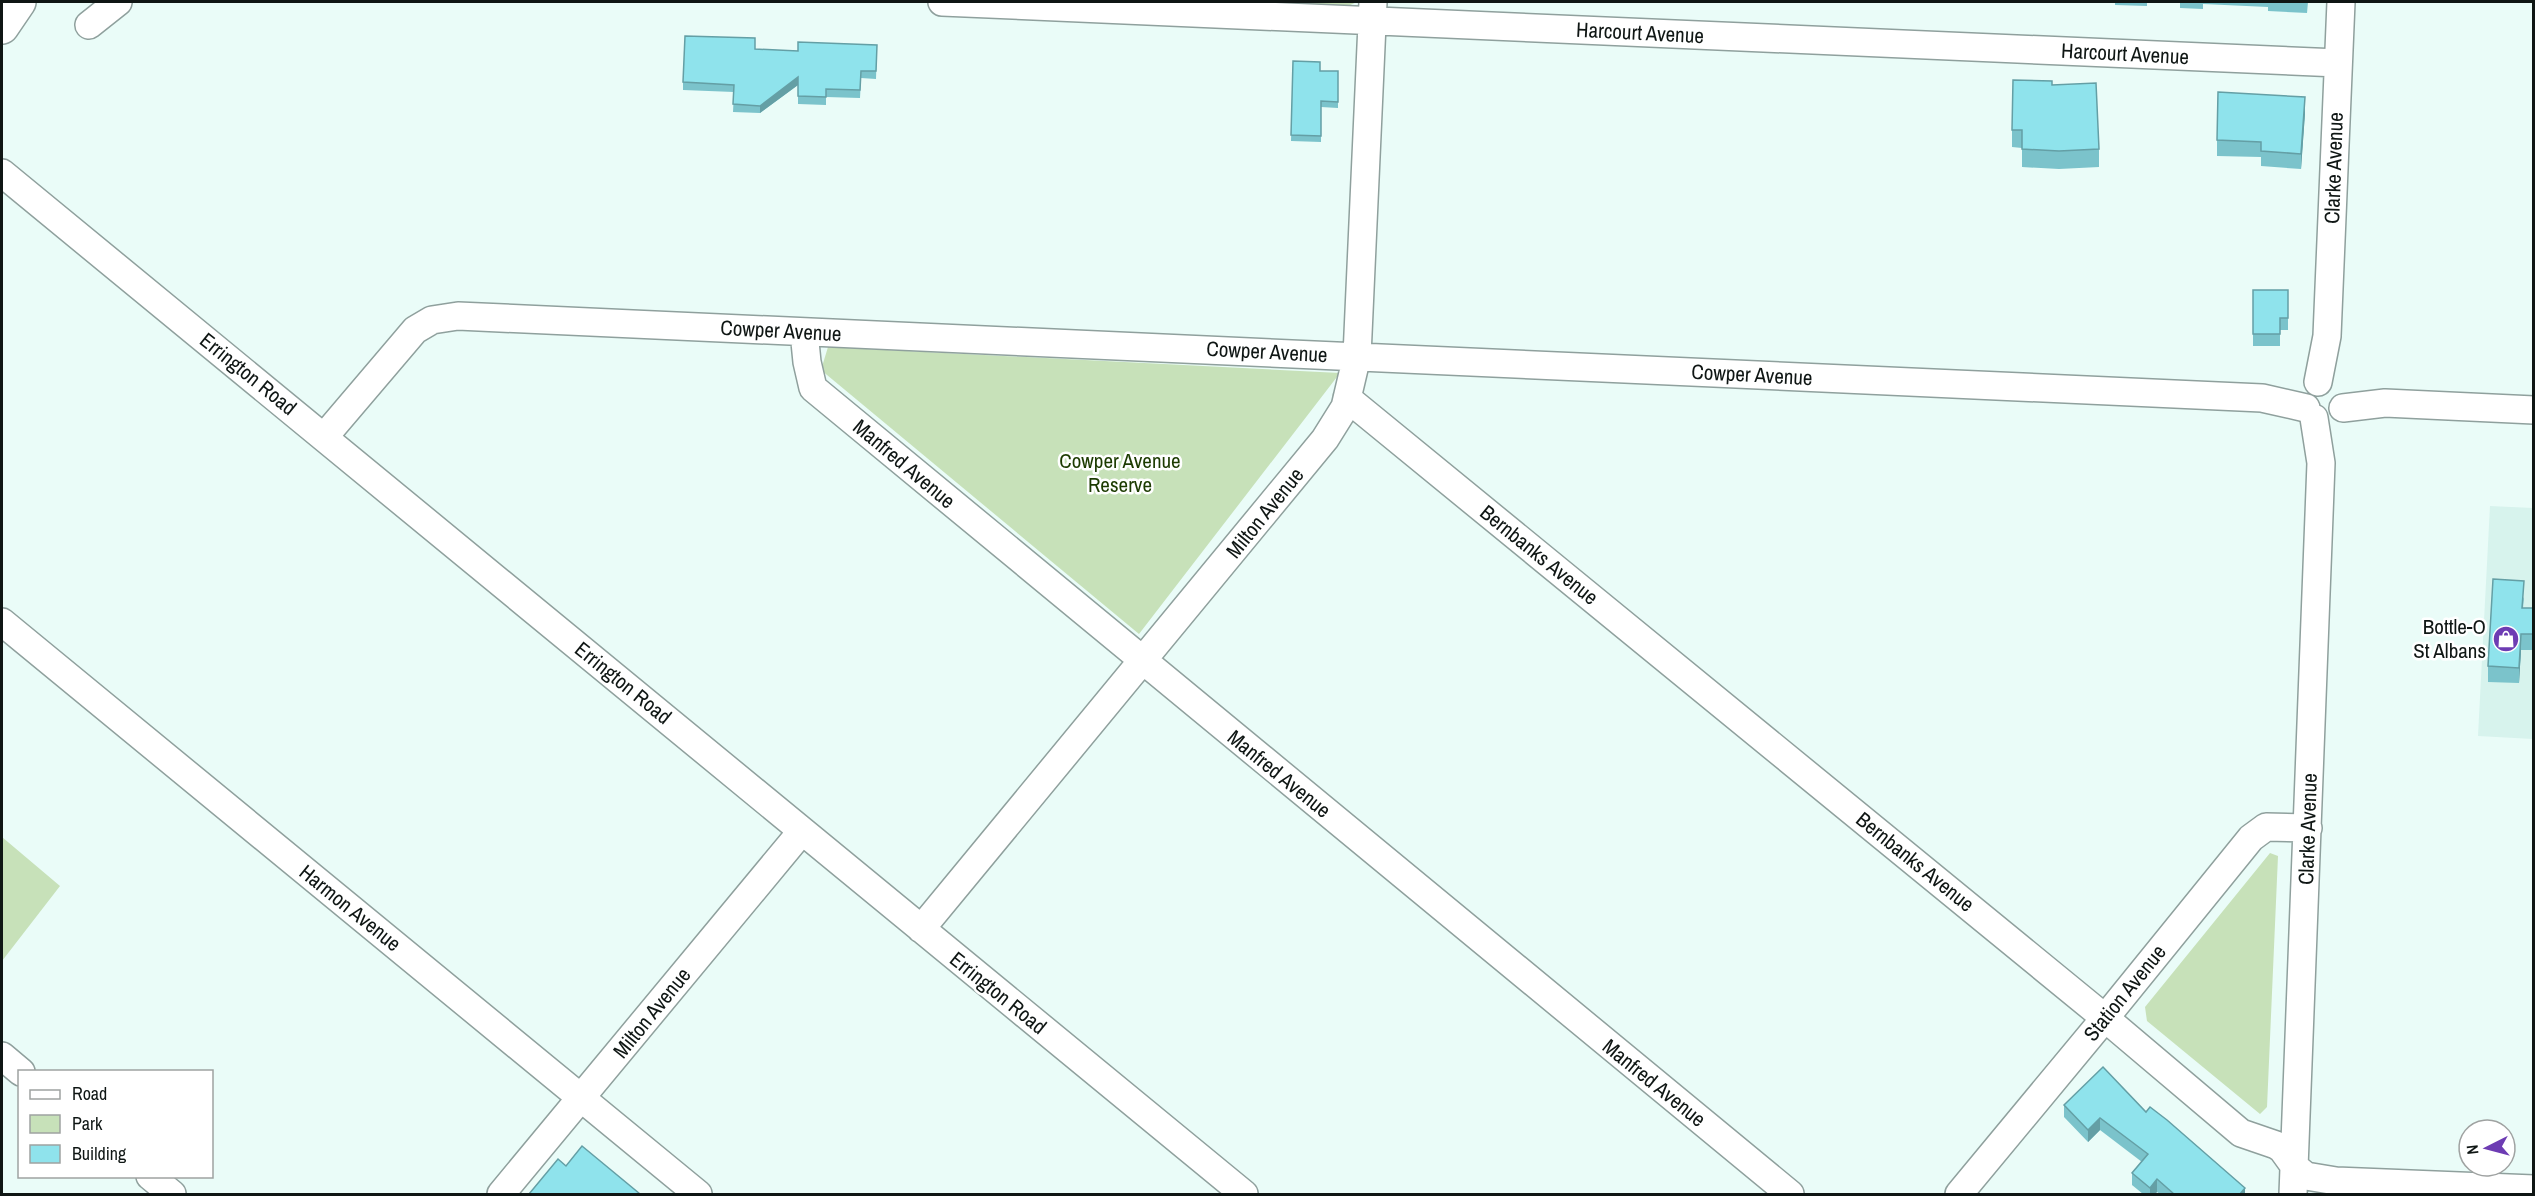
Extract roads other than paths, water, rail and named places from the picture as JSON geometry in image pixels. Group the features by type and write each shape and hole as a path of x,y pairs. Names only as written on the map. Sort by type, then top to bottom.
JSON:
{"main road":[{"path":"2,27 19,2"}],"street":[{"path":"89,25 118,2"},
{"name":"Harcourt Avenue","path":"942,2 1373,11 2338,63"},
{"name":"Clarke Avenue","path":"2293,1194 2341,2"},
{"name":"Milton Avenue","path":"921,929 1325,439 1345,407 1357,356 1373,11"},
{"name":"Errington Road","path":"2,173 1244,1194"},
{"name":"Cowper Avenue","path":"324,437 415,330 432,320 458,315 2534,410"},
{"name":"Manfred Avenue","path":"804,332 813,388 1790,1194"},
{"name":"Bernbanks Avenue","path":"1347,398 2105,1018 2241,1133 2276,1144 2295,1167 2306,1176 2336,1181 2534,1189"},
{"name":"Harmon Avenue","path":"2,622 698,1194"},
{"name":"Station Avenue","path":"1959,1194 2255,833 2272,826 2308,828"},
{"name":"Milton Avenue","path":"501,1194 802,831"},
{"path":"2,1056 20,1070"},
{"path":"152,1178 172,1194"}],"place":[{"name":"Bottle-O St Albans","path":"2506,639"}],"park label":[{"name":"Cowper Avenue Reserve","path":"1120,473"}]}
